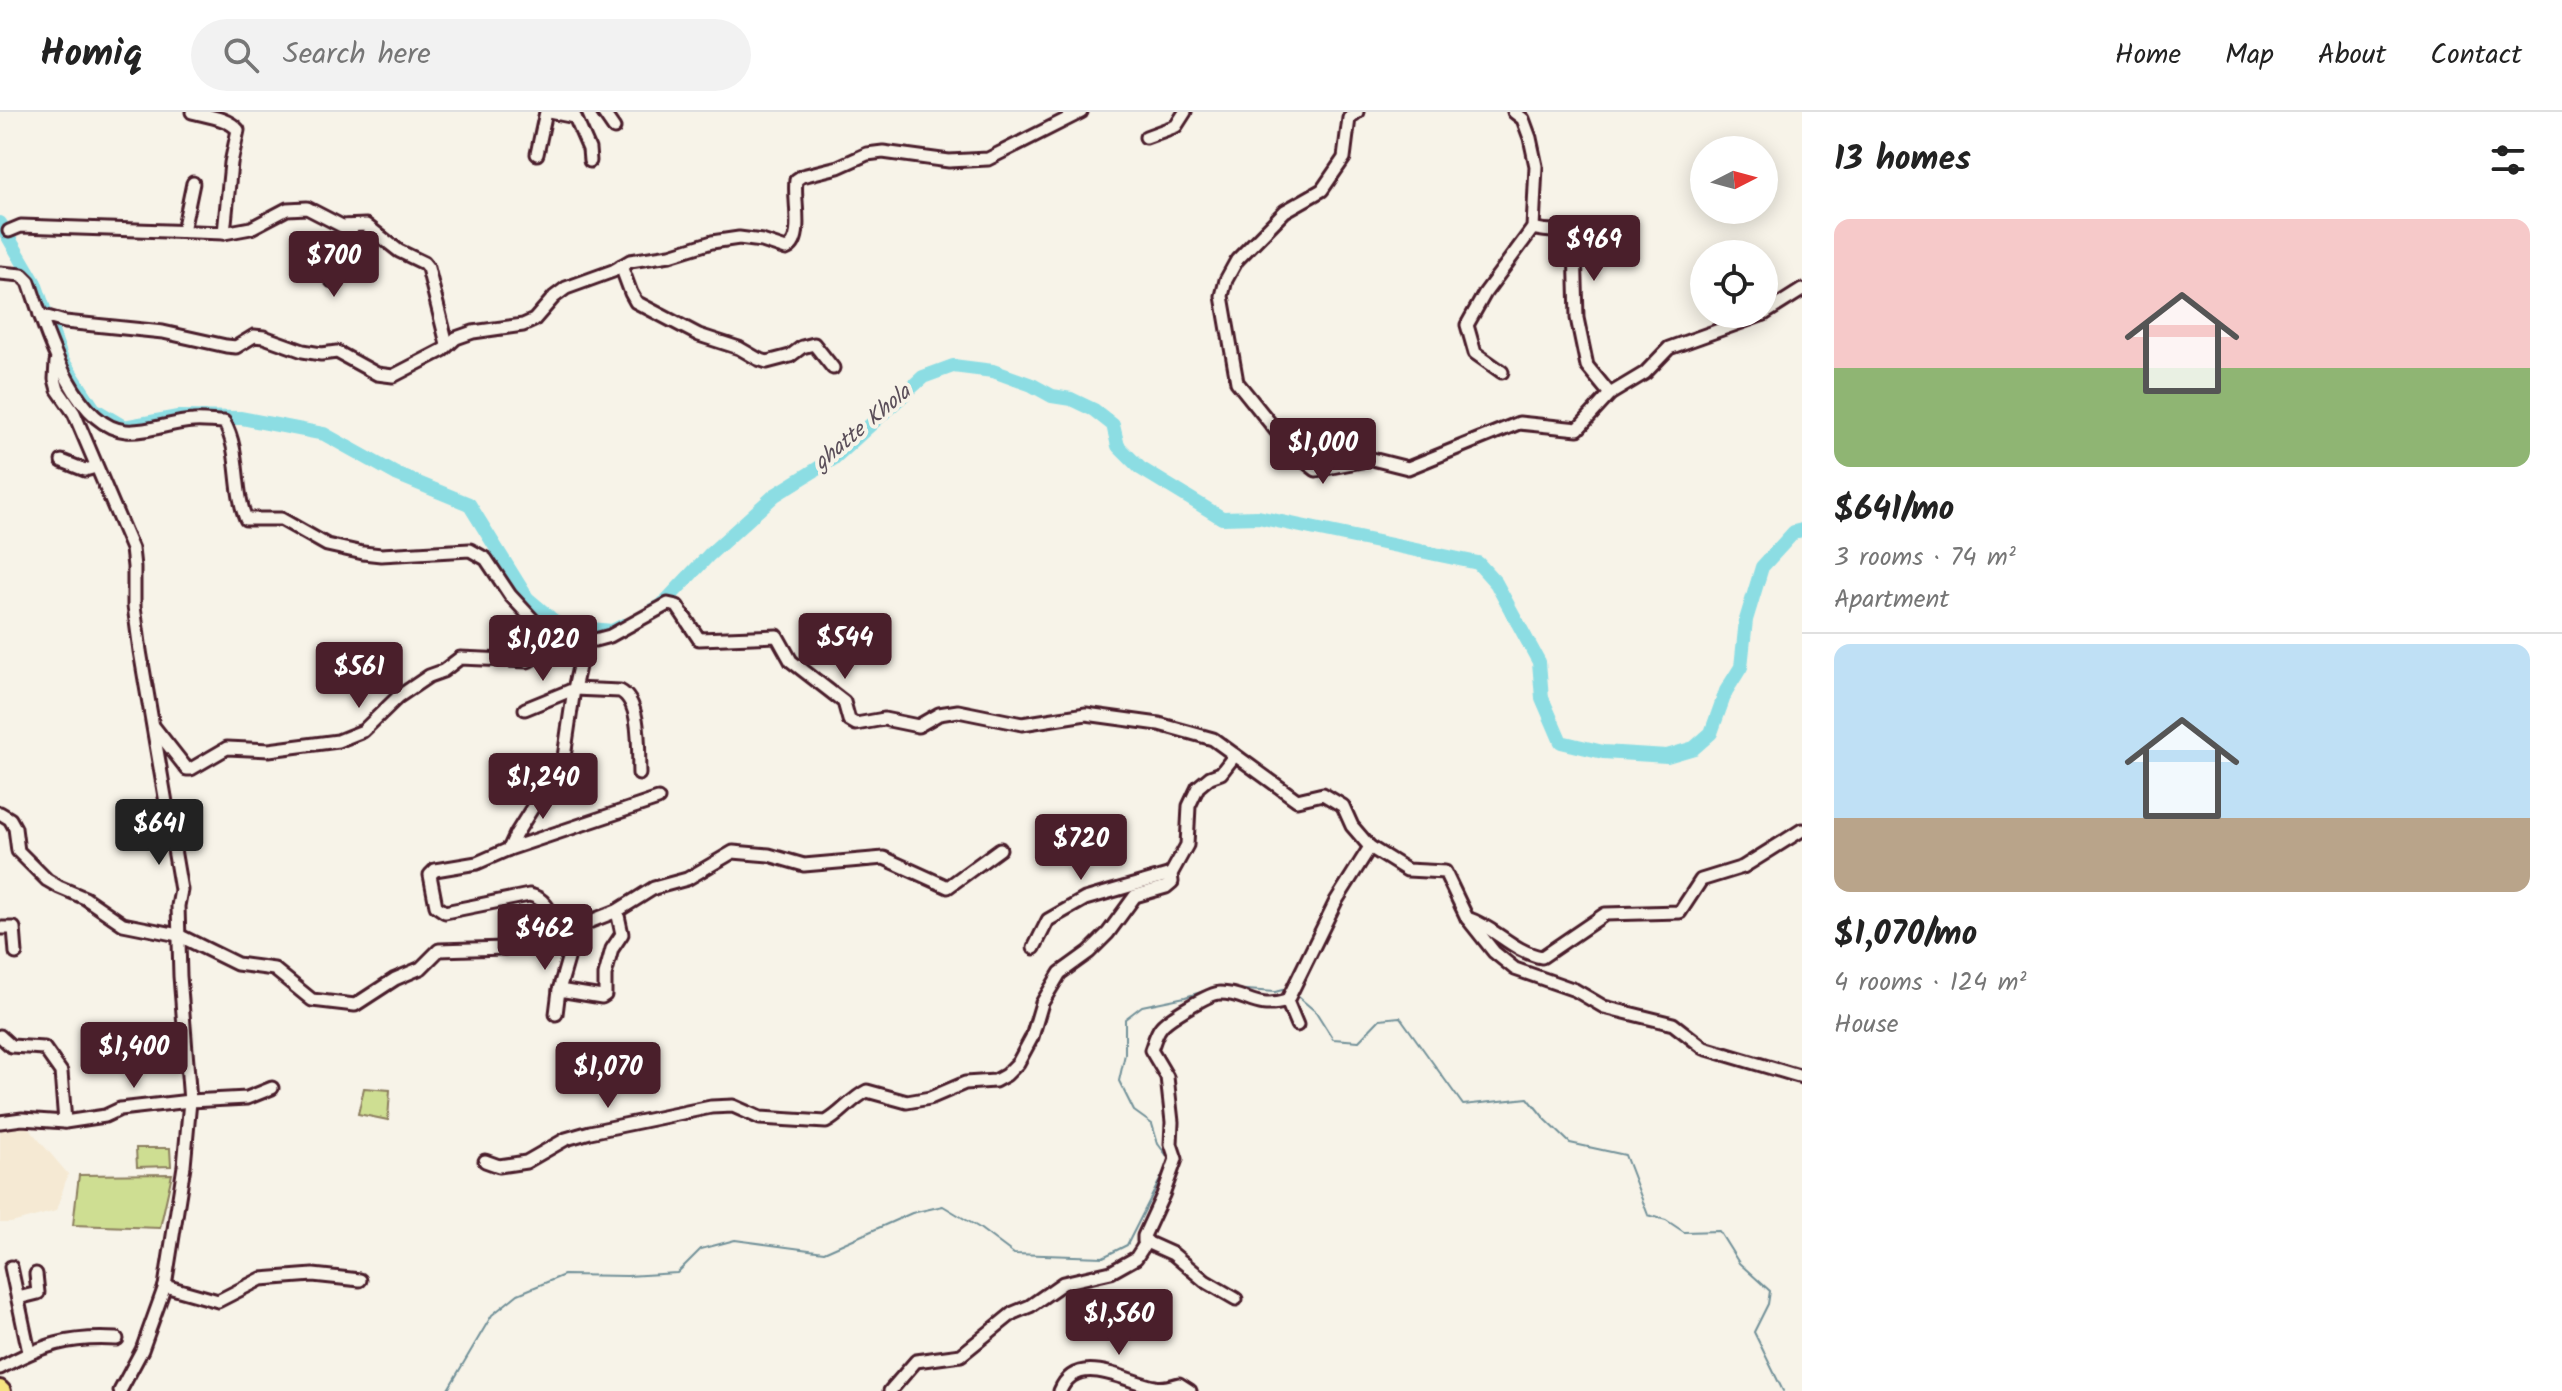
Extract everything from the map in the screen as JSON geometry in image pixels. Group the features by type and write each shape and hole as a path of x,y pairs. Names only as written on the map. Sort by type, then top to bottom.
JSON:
{"street":[{"path":"192,112 235,125 238,130 231,163 224,233"},
{"path":"537,154 548,112 575,117 589,149 590,161"},
{"path":"603,112 614,128"},
{"path":"40,315 65,322 154,330 236,347 254,336 264,337 303,351 321,354 337,352 383,376 393,376 473,332 523,325 534,320 566,288 638,259 670,255 723,239 751,238 791,248 798,234 794,196 799,178 838,167 867,154 883,152 949,161 988,159 1081,112"},
{"path":"1146,137 1176,126 1185,112"},
{"path":"1357,112 1349,118 1344,158 1322,190 1285,211 1237,260 1226,280 1222,296 1237,382 1294,453 1316,470 1372,459 1408,468 1519,423 1578,429 1610,394 1645,373 1669,348 1725,328"},
{"path":"1502,372 1475,353 1467,325 1485,293 1533,228 1536,166 1523,119 1514,112"},
{"path":"183,231 193,183"},
{"path":"9,231 21,226 224,233 251,228 277,213 307,208 349,226 366,225 399,251 424,263 428,268 447,344"},
{"path":"1533,228 1545,232 1561,231 1570,236 1575,245 1577,318 1587,366 1610,394"},
{"path":"621,266 636,302 699,335 739,348 767,362 790,356 802,347 814,344 833,368"},
{"path":"0,273 22,275 29,282 57,362 91,414 114,429 129,432 193,421 224,422 232,437 240,503 246,519 281,519 327,545 363,553 381,555 470,550 486,559 510,595 534,621 558,637 585,640 610,636 668,604 677,606 699,639 777,636 791,661 844,702 849,720 856,724 884,719 918,726 939,714 958,711 1022,724 1086,714 1159,724 1213,739 1297,800 1323,794 1343,806 1352,826 1370,847 1407,870 1445,872 1467,918 1494,952 1515,969 1575,990 1604,1007 1673,1024 1704,1048 1802,1077"},
{"path":"1778,305 1802,290"},
{"path":"57,362 56,385 74,413 132,549 136,621 180,881 178,935 190,1101 184,1166 165,1286 142,1350 120,1391"},
{"path":"62,461 85,470 96,467"},
{"path":"153,727 187,769 227,748 269,750 338,741 363,731 398,697 460,658 528,661 547,650 558,637"},
{"path":"509,849 564,757 585,640"},
{"path":"525,709 574,689 620,691 626,694 635,708 639,774"},
{"path":"485,1161 499,1166 526,1162 566,1139 711,1107 733,1106 760,1118 826,1122 867,1091 907,1102 930,1098 965,1083 995,1081 1018,1063 1032,1037 1042,1003 1060,973 1089,952 1108,933 1135,896 1166,887 1172,882 1171,874 1187,845 1189,806 1198,787 1221,773 1235,755"},
{"path":"556,1014 568,959 563,932 544,901 529,895 445,912 436,906 429,880 431,872 477,863 509,849 658,799"},
{"path":"0,813 10,819 15,828 18,851 47,880 85,898 110,917 123,924 178,935 237,964 274,969 312,1000 355,1005 395,979 421,968 439,950 505,948 563,932 617,911 654,888 687,879 733,852 769,855 804,865 884,858 948,887 1000,849"},
{"path":"1467,918 1483,923 1526,954 1542,957 1605,914 1680,912 1701,880 1743,867 1802,830"},
{"path":"1297,1025 1287,1001 1336,901 1370,847"},
{"path":"1034,948 1048,920 1085,899 1171,874"},
{"path":"559,990 605,995 605,975 612,949 622,934 617,911"},
{"path":"0,928 14,928 16,953"},
{"path":"1236,1299 1205,1281 1173,1254 1144,1241 1176,1159 1171,1144 1167,1077 1151,1050 1158,1029 1169,1018 1216,993 1235,995 1258,1004 1272,1005 1287,1001"},
{"path":"0,1036 11,1046 44,1048 49,1059 57,1064 61,1072 65,1122"},
{"path":"0,1122 22,1119 65,1122 105,1116 120,1109 247,1098 272,1088"},
{"path":"890,1391 916,1361 961,1355 1013,1313 1030,1306 1063,1283 1111,1272 1136,1258 1147,1241"},
{"path":"11,1267 29,1352"},
{"path":"18,1298 38,1293 36,1274"},
{"path":"165,1286 218,1301 261,1279 313,1275 360,1280"},
{"path":"0,1368 29,1352 63,1340 90,1337 117,1339"},
{"path":"1060,1391 1064,1380 1077,1373 1102,1370 1158,1388 1179,1384 1190,1391"}],"shaded area":[{"path":"0,1124 26,1125 68,1174 56,1211 0,1223"}],"green space":[{"path":"364,1088 390,1090 388,1120 358,1114"},
{"path":"136,1148 170,1148 171,1166 137,1167"},
{"path":"172,1174 160,1228 73,1225 79,1175"}],"waterway":[{"name":"ghatte Khola","path":"0,223 35,283 62,360 94,409 124,427 178,417 241,418 324,434 396,474 469,504 527,598 560,626 612,631 624,625"},
{"name":"ghatte Khola","path":"653,610 662,605 709,555 775,495 833,459 923,377 953,366 993,371 1094,410 1113,425 1118,446 1140,468 1222,518 1258,517 1478,563 1496,583 1539,662 1542,698 1561,742 1603,752 1667,756 1694,748 1711,733 1726,691 1741,667 1746,620 1762,567 1794,532 1802,530"},
{"path":"447,1391 492,1315 518,1294 564,1275 677,1273 701,1249 735,1240 824,1252 912,1213 943,1206 1014,1254 1103,1257 1127,1245 1170,1160 1158,1144 1152,1124 1134,1111 1119,1081 1125,1054 1125,1019 1142,1006 1217,987 1226,988"},
{"path":"1232,989 1275,992 1286,989"},
{"path":"1295,994 1316,1012 1333,1039 1359,1041 1380,1019 1400,1017 1463,1105 1528,1098 1570,1143 1625,1155 1648,1215 1666,1220 1684,1232 1719,1231 1739,1263 1770,1291 1768,1304 1754,1332 1783,1391"}]}
